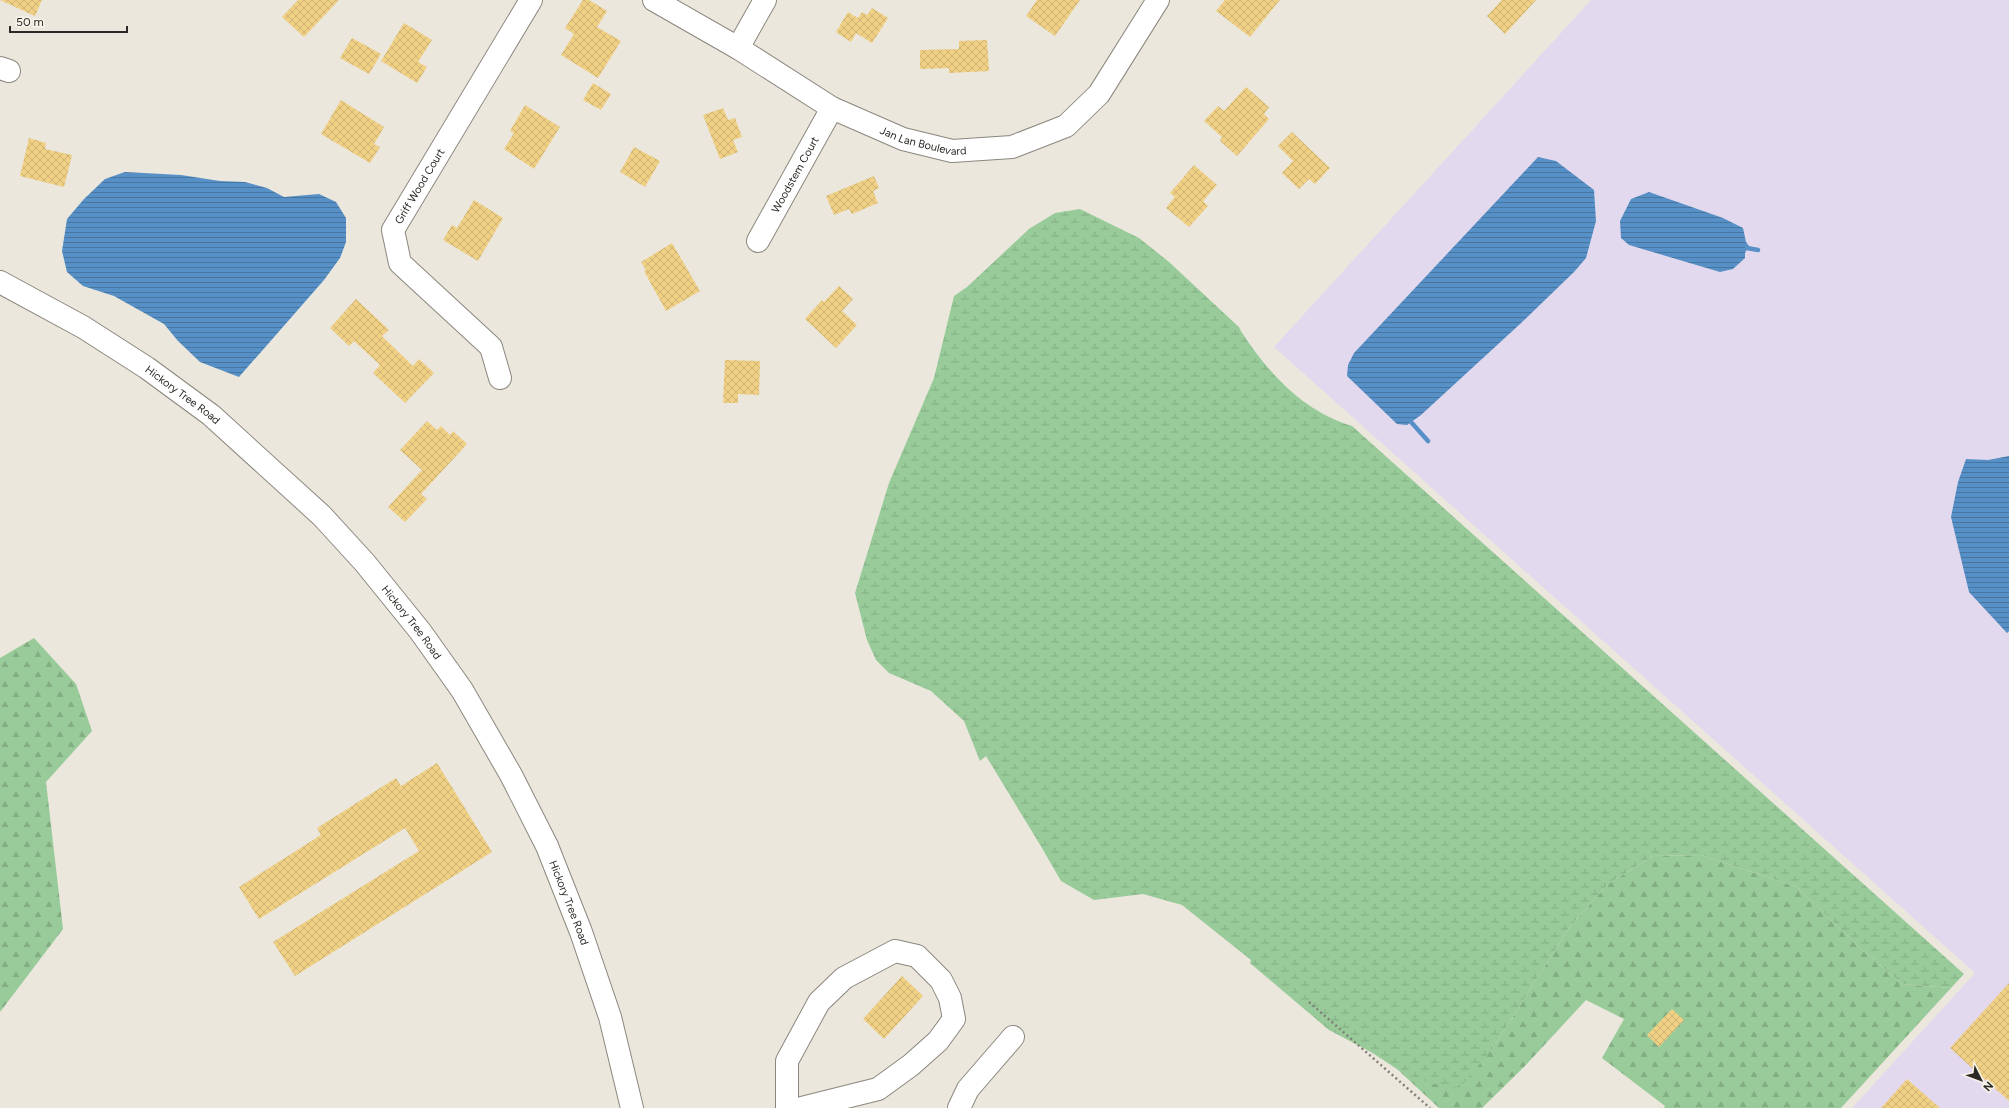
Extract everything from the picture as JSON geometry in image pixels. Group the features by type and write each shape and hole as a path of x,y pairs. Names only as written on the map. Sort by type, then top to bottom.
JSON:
{"street":[{"name":"Griff Wood Court","path":"500,378 491,347 400,263 393,230 531,0"},
{"name":"Jan Lan Boulevard","path":"654,0 738,48 832,108 903,139 952,151 1012,147 1066,126 1099,94 1158,0"},
{"path":"738,48 765,0"},
{"name":"Woodstem Court","path":"758,241 832,108"},
{"name":"Hickory Tree Road","path":"0,282 83,327 147,368 211,415 322,516 365,563 420,631 462,690 511,775 548,846 582,932 608,1011 632,1108"},
{"path":"787,1108 787,1061 819,1002 844,978 895,951 917,956 941,980 950,998 954,1019 938,1041 911,1065 878,1089 802,1108"},
{"path":"959,1108 968,1088 1013,1037"}],"path":[{"path":"1309,1002 1430,1108"}],"shaded area":[{"path":"1591,0 2009,0 2009,1108 1852,1108 1975,973 1274,347"}],"green space":[{"path":"1080,209 1139,238 1169,262 1241,329 1239,328 1261,360 1287,388 1317,411 1352,426 1964,974 1951,988 1902,984 1860,948 1797,887 1701,855 1653,856 1608,884 1569,928 1493,1048 1463,1084 1451,1089 1406,1075 1371,1052 1329,1030 1250,963 1251,960 1182,905 1143,894 1094,900 1061,881 986,756 980,761 964,721 931,691 889,673 876,660 867,640 855,593 889,483 934,378 954,296 967,287 1029,229 1055,213"},
{"path":"34,638 76,684 92,731 46,782 63,929 0,1012 0,658"},
{"path":"1701,855 1797,887 1860,948 1902,984 1951,988 1841,1108 1664,1108 1665,1106 1602,1058 1624,1019 1586,1000 1524,1067 1482,1108 1439,1108 1396,1068 1406,1075 1493,1048 1569,928 1608,884 1653,856"}],"water":[{"path":"1538,157 1556,161 1594,190 1596,221 1586,258 1574,272 1520,324 1421,415 1407,425 1397,424 1347,376 1348,365 1354,353"},
{"path":"125,172 181,175 220,181 245,182 267,188 284,197 319,194 336,202 346,218 346,242 340,258 324,280 239,377 200,362 178,341 164,324 114,296 83,286 67,272 62,251 67,219 84,199 105,179"},
{"path":"1649,192 1723,218 1743,228 1746,242 1749,246 1745,253 1745,258 1733,269 1720,272 1629,245 1621,238 1620,221 1631,199"},
{"path":"2009,456 2009,631 2007,633 1969,592 1951,517 1958,482 1966,459 1988,460"}],"building":[{"path":"0,0 42,0 35,16"},
{"path":"298,0 339,0 304,37 282,17"},
{"path":"583,0 589,0 607,11 597,27 621,41 598,78 561,55 574,34 565,28"},
{"path":"1037,0 1080,0 1055,36 1026,16"},
{"path":"1225,0 1280,0 1250,37 1216,11"},
{"path":"1502,0 1536,0 1505,34 1487,16"},
{"path":"872,8 888,18 872,43 856,33 851,42 836,32 848,12 858,18 862,12 867,15"},
{"path":"404,23 432,40 418,62 427,67 417,83 381,61"},
{"path":"352,38 381,54 369,74 340,58"},
{"path":"987,40 989,71 949,73 949,68 920,69 920,50 959,49 959,41"},
{"path":"593,83 611,94 601,110 583,100"},
{"path":"1246,87 1269,107 1264,114 1269,119 1237,156 1220,141 1222,137 1204,121 1218,106 1224,111"},
{"path":"341,100 384,127 374,144 380,147 370,163 321,134"},
{"path":"525,105 560,127 534,169 504,149 514,133 510,131"},
{"path":"723,108 728,120 735,118 742,137 733,140 738,152 720,159 703,115"},
{"path":"1292,132 1330,168 1315,184 1309,179 1299,189 1282,173 1293,161 1278,146"},
{"path":"29,138 46,143 45,149 72,155 64,187 20,176"},
{"path":"634,147 660,161 645,187 620,172"},
{"path":"1194,165 1217,185 1203,201 1208,206 1189,227 1166,208 1175,197 1170,193"},
{"path":"874,176 879,188 873,191 878,203 852,214 849,209 834,215 826,196"},
{"path":"474,200 503,218 478,261 443,240 452,225 457,228"},
{"path":"672,243 700,291 666,311 644,271 646,270 641,262"},
{"path":"839,286 853,299 842,311 857,325 836,348 805,319 822,300 824,302"},
{"path":"356,299 389,330 382,336 413,366 419,359 434,373 405,403 373,373 380,365 354,341 349,346 330,328"},
{"path":"725,360 760,361 759,395 738,394 738,403 723,403"},
{"path":"427,421 437,430 441,426 450,435 453,431 467,444 421,494 427,499 405,522 388,507 422,470 400,450"},
{"path":"437,763 492,852 295,976 273,942 419,851 405,828 259,919 239,887 321,835 317,828 396,778 401,786"},
{"path":"902,976 923,996 884,1039 863,1019"},
{"path":"2009,983 2009,1101 1950,1048"},
{"path":"1672,1009 1684,1020 1659,1047 1647,1035"},
{"path":"1907,1079 1940,1108 1881,1108"}],"waterway":[{"path":"1747,248 1758,250"},
{"path":"1411,422 1428,441"}]}
